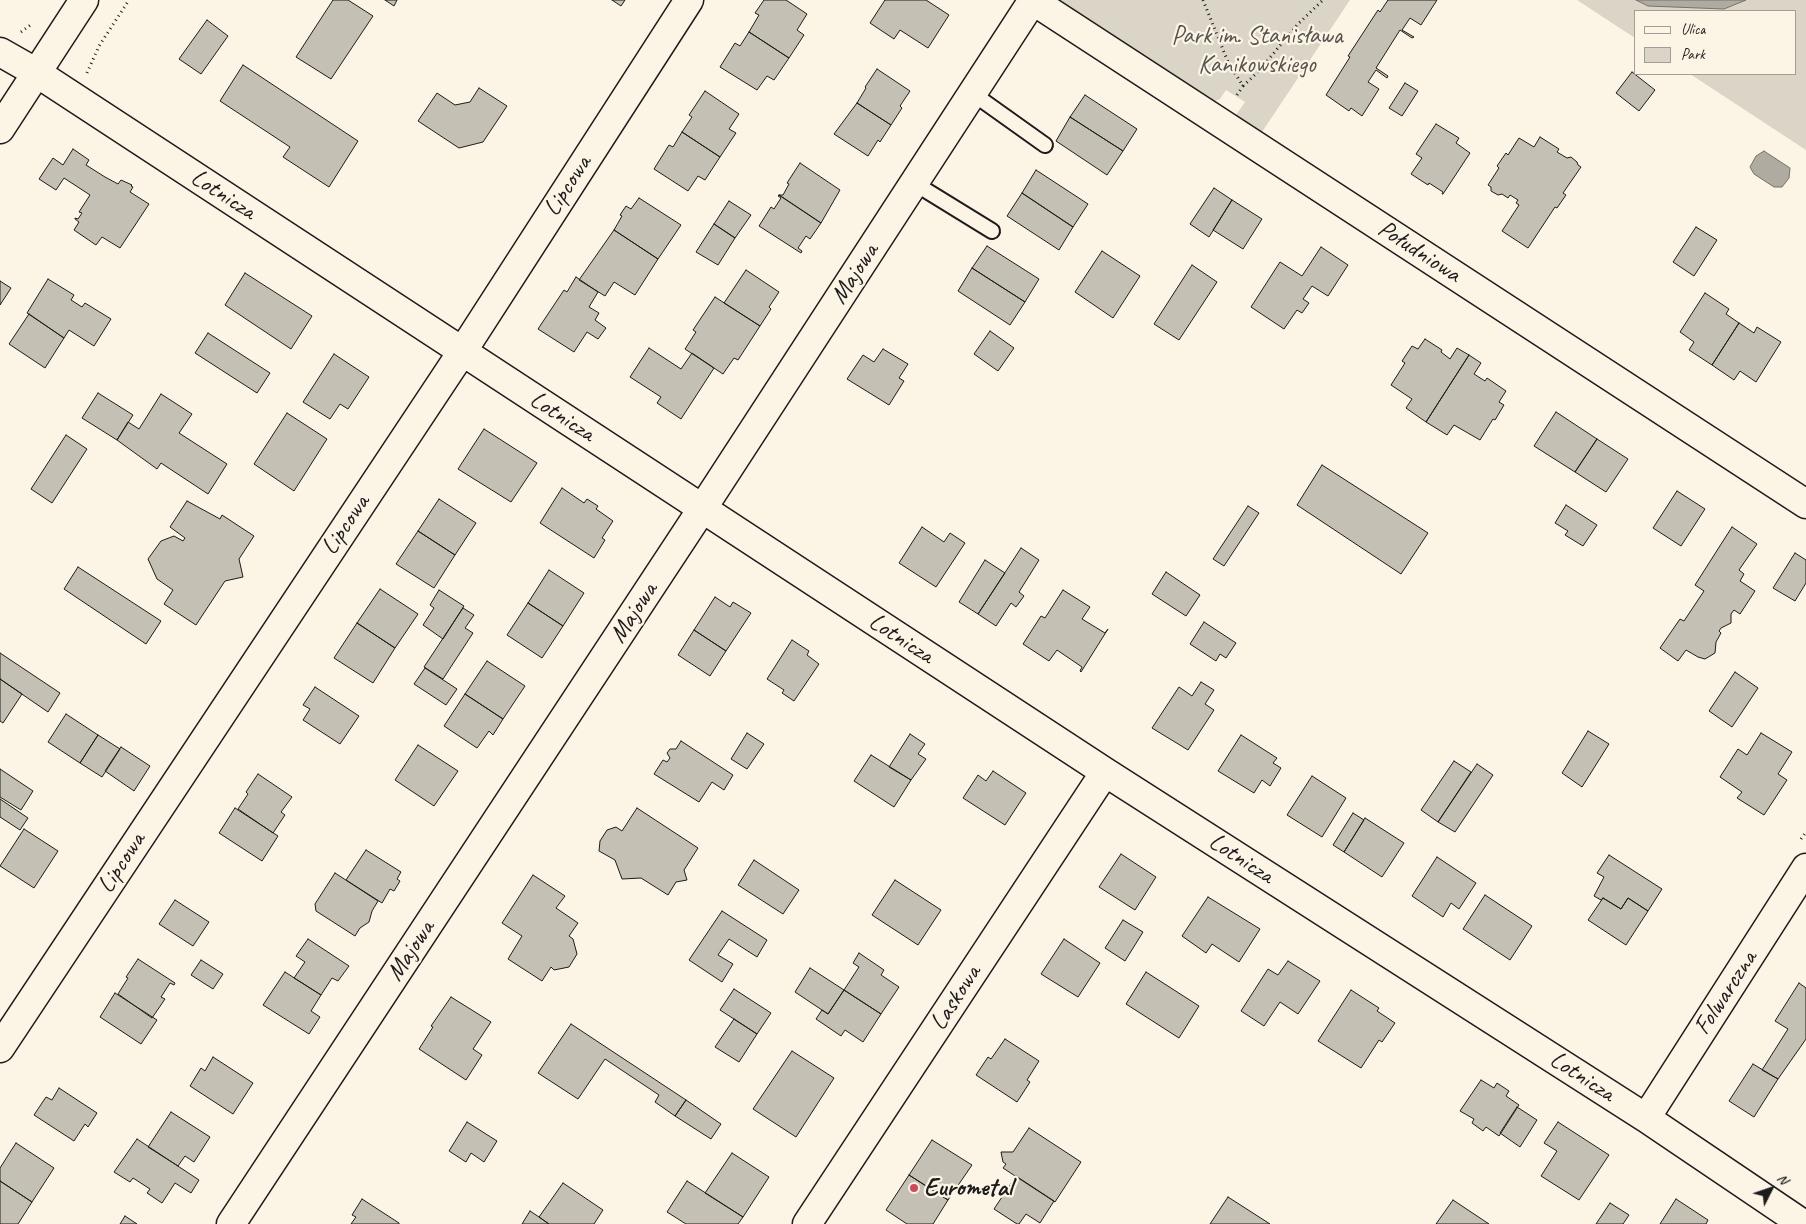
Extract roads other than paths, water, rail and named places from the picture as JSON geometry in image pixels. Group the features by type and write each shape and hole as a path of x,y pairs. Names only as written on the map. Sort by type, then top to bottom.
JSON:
{"street":[{"path":"0,129 84,0"},
{"name":"Lipcowa","path":"0,1048 462,352 689,0"},
{"name":"Majowa","path":"232,1224 702,509 1032,0"},
{"name":"Południowa","path":"1032,0 1806,504"},
{"name":"Lotnicza","path":"0,52 37,73 1104,772 1646,1118 1803,1224"},
{"name":"Laskowa","path":"807,1224 1104,772"},
{"name":"Folwarczna","path":"1646,1118 1806,868"}],"lane":[{"path":"972,93 1045,145"},
{"path":"914,183 992,231"}],"place":[{"name":"Eurometal","path":"914,1188"}],"park label":[{"name":"Park im. Stanisława Kanikowskiego","path":"1257,50"}]}
